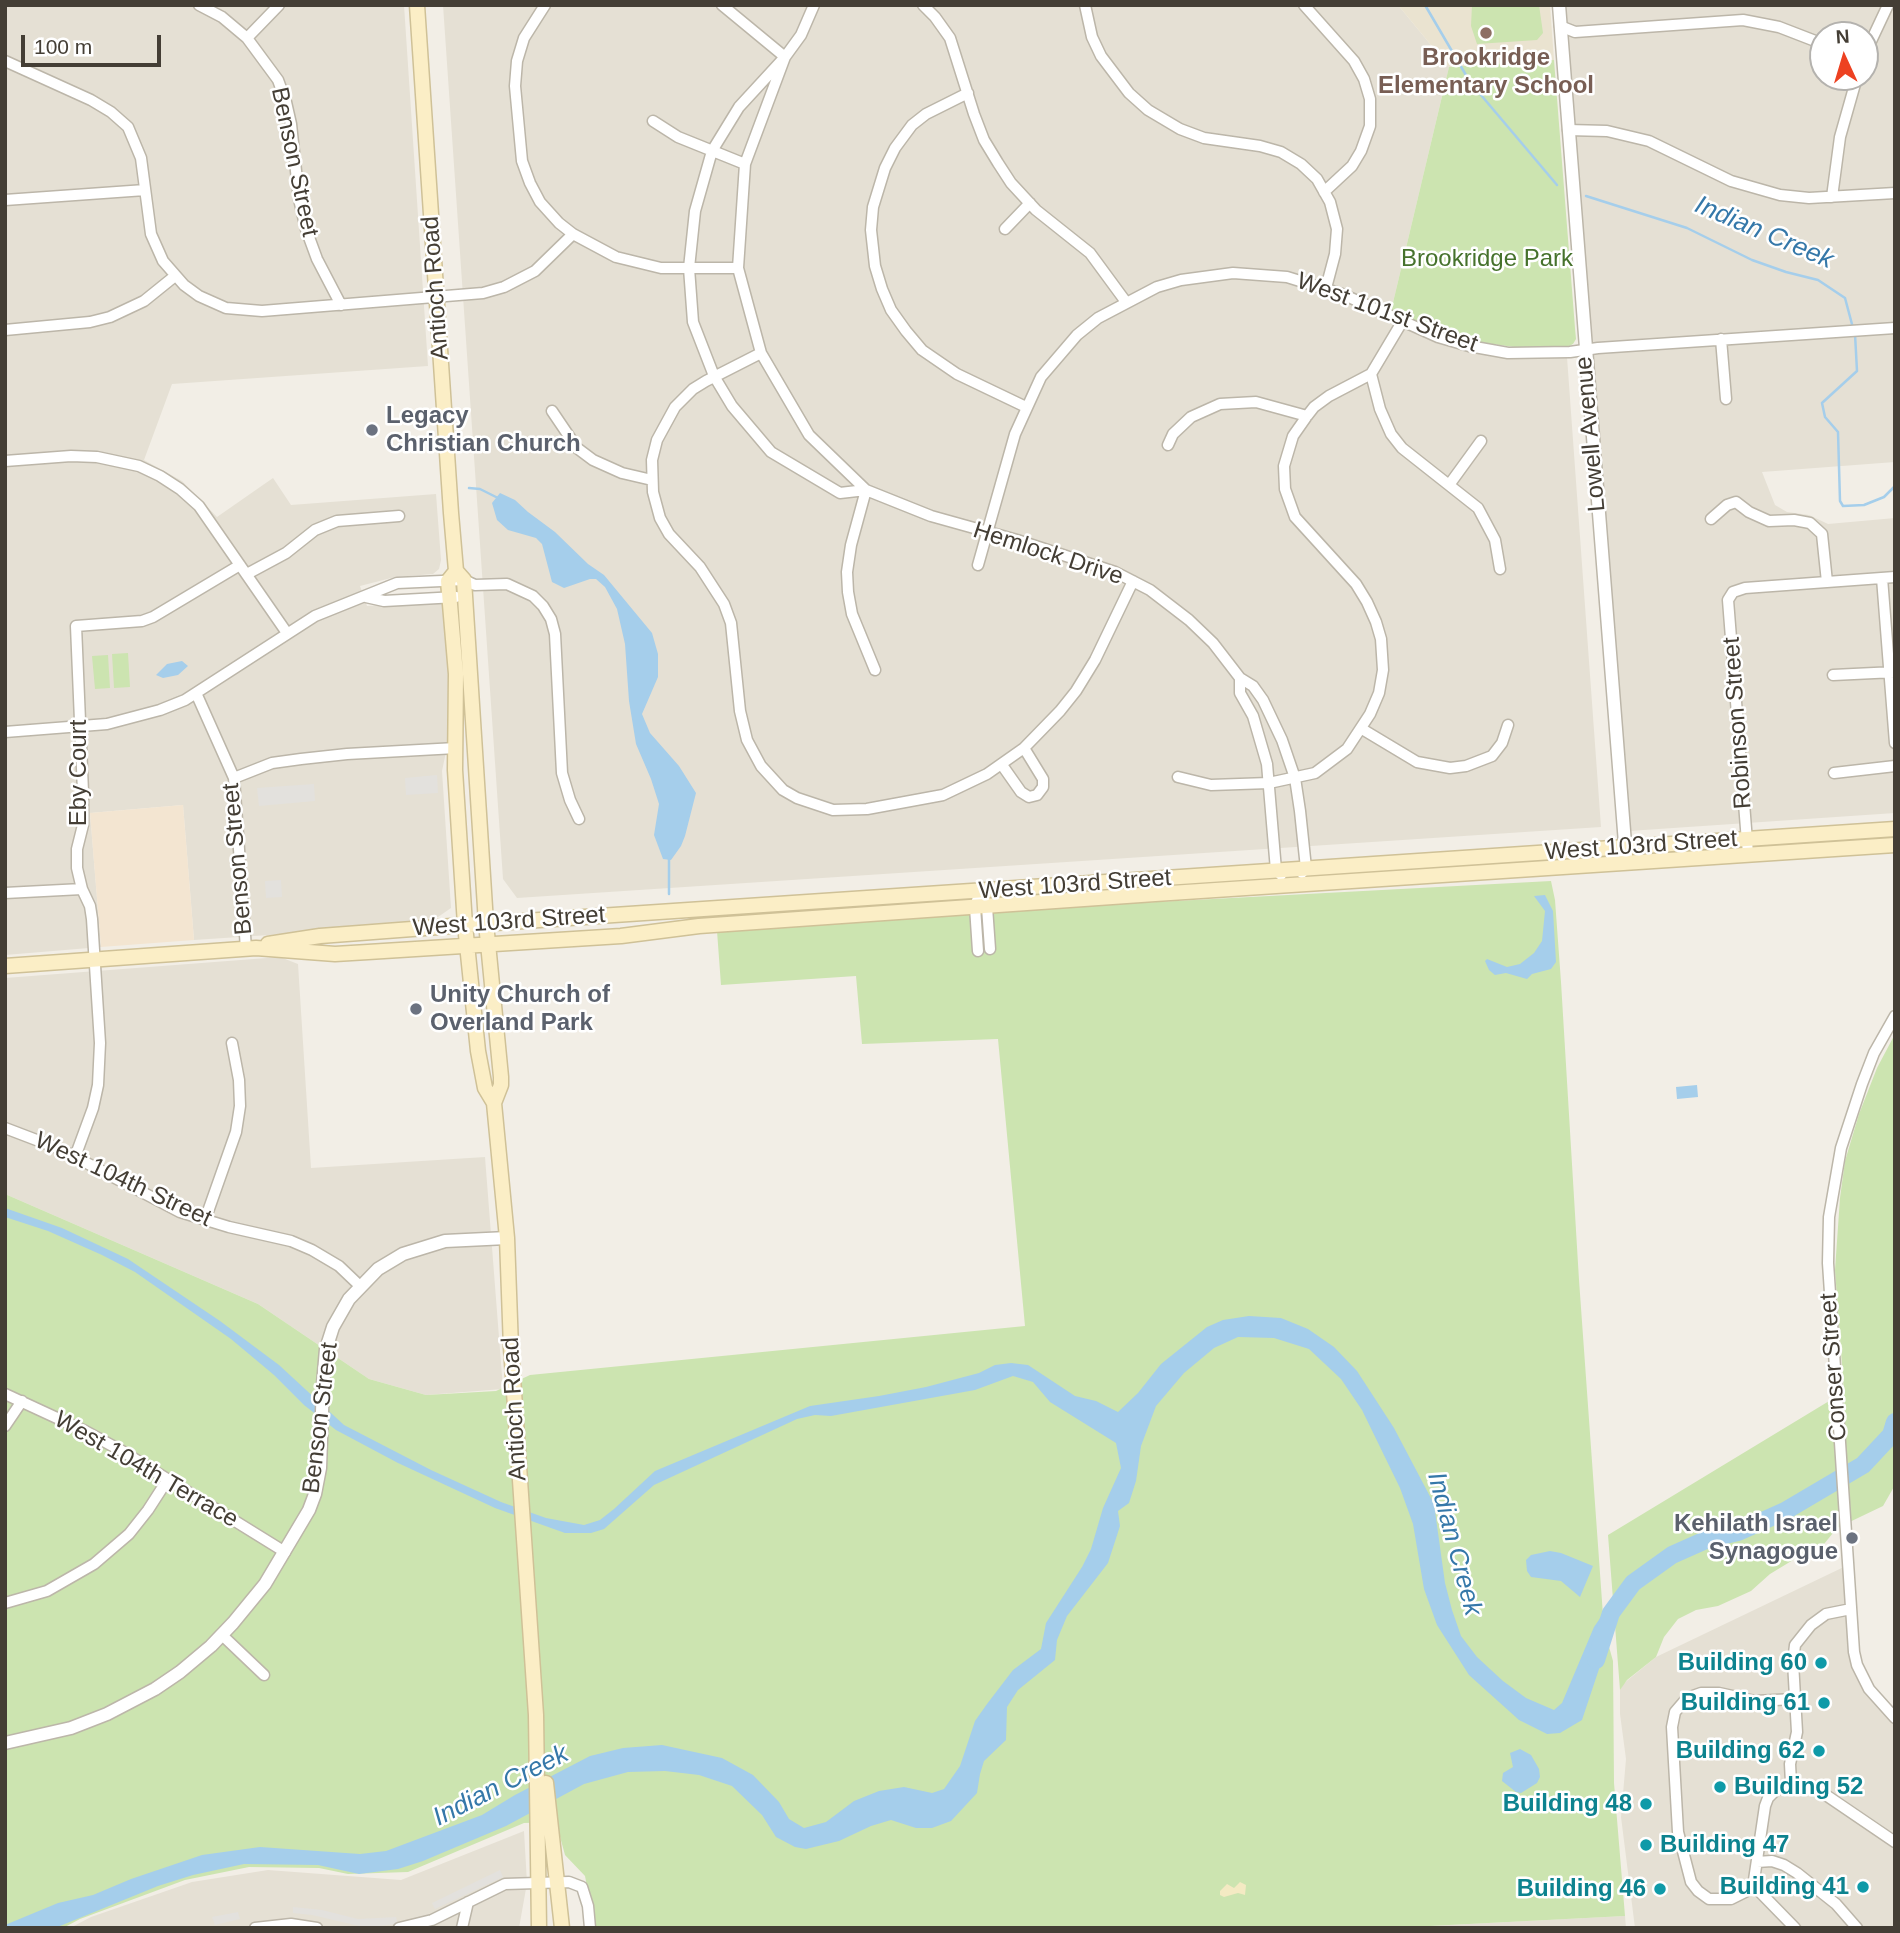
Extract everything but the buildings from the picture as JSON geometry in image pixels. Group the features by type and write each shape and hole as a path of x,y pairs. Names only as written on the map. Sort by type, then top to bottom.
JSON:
{"main road":[{"name":"Antioch Road","path":"417,5 437,298 486,923 501,1077 494,1103"},
{"name":"Antioch Road","path":"461,583 449,597 456,674 455,770 465,925 481,1070 485,1088 494,1103 507,1238 512,1360 536,1716 545,1823 562,1928"},
{"name":"West 103rd Street","path":"5,966 251,949 368,953 621,936 699,926 1626,863 1895,829"},
{"name":"West 103rd Street","path":"251,949 296,939 486,923 1625,847 1895,845"},
{"path":"296,939 307,944 313,952"},
{"name":"Antioch Road","path":"539,1928 545,1823"}],"street":[{"name":"Benson Street","path":"199,5 222,18 247,38 278,80 286,102 299,199 306,229 317,259 341,305"},
{"path":"247,38 279,5"},
{"path":"545,5 524,38 517,61 515,86 519,145 530,183 540,202 573,234 597,248 636,264 660,268 738,268"},
{"path":"722,5 785,57"},
{"name":"Hemlock Drive","path":"814,5 806,26 785,57 739,107 712,151 695,211 690,268 692,322 714,376 732,406 771,452 840,493 866,490"},
{"path":"923,5 935,16 950,38 984,140 1011,183 1030,203 1090,253 1125,302"},
{"path":"1084,5 1101,56 1129,93 1148,110 1180,129 1204,138 1260,146 1281,152 1308,169 1334,212 1337,229 1335,254 1326,288"},
{"path":"1304,5 1354,61 1364,79 1370,99 1370,126 1362,151 1352,166 1324,192"},
{"name":"Lowell Avenue","path":"1559,5 1626,863"},
{"path":"1879,24 1888,5"},
{"path":"1560,26 1575,32 1743,20 1779,27 1809,39"},
{"name":"Hemlock Drive","path":"785,57 744,164 738,268 761,353 809,435 866,490 931,516 1093,564 1133,581 1168,602 1189,620 1213,643 1240,678 1253,686 1263,700 1282,740 1294,778 1306,868"},
{"path":"5,61 91,100 128,127 141,158 151,234 163,261 175,276 199,296 226,308 261,311 484,293 522,279 552,256 573,234"},
{"path":"1832,197 1840,137 1853,91"},
{"path":"968,93 926,114 912,125 895,148 885,168 873,207 875,266 891,310 922,349 957,374 1026,407"},
{"path":"653,121 678,137 744,164"},
{"path":"1568,130 1607,131 1649,141 1731,181 1780,195 1832,197 1895,193"},
{"path":"5,200 145,190"},
{"path":"1005,229 1030,203"},
{"name":"West 101st Street","path":"978,565 1014,434 1041,377 1062,351 1098,318 1157,287 1208,275 1263,274 1326,288 1402,322 1459,343 1508,353 1537,354 1895,328"},
{"path":"5,330 90,323 110,317 144,301 175,276"},
{"path":"1178,777 1211,785 1269,783 1315,773 1347,749 1376,703 1383,660 1381,639 1367,602 1356,584 1302,527 1288,502 1284,466 1293,436 1314,407 1371,374 1402,322"},
{"path":"1721,339 1726,399"},
{"path":"761,353 714,376 680,401 665,422 652,460 652,480 664,526 680,548 700,567 724,604 731,623 742,721 747,740 754,756 783,790 797,798 833,810 867,809 943,795 1002,765 1024,748 1060,712 1076,691 1133,581"},
{"path":"1371,374 1380,409 1391,434 1402,448 1471,501 1484,516 1495,540 1500,569"},
{"path":"1168,445 1173,434 1191,417 1220,404 1256,402 1307,416"},
{"path":"552,411 577,448 593,460 622,473 652,480"},
{"path":"1449,485 1481,442"},
{"path":"5,461 71,456 97,457 138,466 160,476 199,506 287,633"},
{"path":"866,490 851,545 848,582 852,614 875,670"},
{"path":"1711,519 1727,505 1736,502 1749,512 1769,521 1794,520 1810,523 1822,534 1827,582 1895,577"},
{"path":"243,570 286,553 315,530 337,521 400,516"},
{"name":"Eby Court","path":"75,1157 87,1128 98,1085 100,1043 90,906 76,868 83,825 83,792 76,626 142,621 243,570"},
{"path":"1882,578 1892,672 1895,743"},
{"name":"Robinson Street","path":"1747,847 1728,600 1733,592 1745,587 1827,582"},
{"path":"5,732 131,719 160,710 196,693 287,633 339,605 397,583 507,584 533,596 551,619 555,634 562,773 567,794 579,819"},
{"path":"366,597 384,601 449,597"},
{"path":"1833,674 1892,672"},
{"name":"Hemlock Drive","path":"1240,678 1240,693 1261,738 1269,783 1276,870"},
{"name":"Benson Street","path":"196,693 234,778 251,949"},
{"path":"1362,729 1406,758 1450,768 1466,766 1492,756 1502,743 1508,725"},
{"path":"234,778 272,763 301,759 456,748"},
{"path":"1002,765 1021,792 1029,797 1037,795 1043,787 1043,779 1024,748"},
{"path":"1834,773 1895,766"},
{"path":"1276,870 1292,885 1306,868"},
{"path":"5,892 82,889"},
{"path":"978,951 980,891"},
{"path":"981,907 990,949"},
{"name":"Conser Street","path":"1894,1717 1869,1689 1857,1665 1844,1515 1828,1263 1829,1217 1834,1182 1850,1116 1874,1053 1895,1016"},
{"path":"205,1220 236,1132 240,1106 239,1080 232,1043"},
{"name":"West 104th Street","path":"5,1128 75,1157 147,1197 205,1220 291,1241 312,1250 339,1266 360,1286"},
{"path":"360,1286 388,1262 424,1246 445,1241 507,1238"},
{"name":"Benson Street","path":"5,1743 71,1728 132,1703 180,1672 222,1634 265,1584 309,1510 320,1468 324,1362 329,1338 338,1317 360,1286"},
{"name":"West 104th Terrace","path":"5,1394 94,1436 285,1552"},
{"path":"5,1426 22,1401"},
{"path":"5,1603 47,1591 94,1564 129,1534 168,1479"},
{"path":"1791,1783 1792,1749 1797,1732 1793,1662 1796,1645 1811,1625 1826,1614 1851,1609"},
{"path":"222,1634 264,1675"},
{"path":"1755,1887 1731,1899 1710,1899 1691,1882 1678,1832 1672,1727 1675,1712 1687,1698 1701,1693 1719,1693 1755,1701 1794,1699"},
{"path":"1796,1928 1755,1887 1761,1823 1768,1798 1776,1790 1791,1783 1821,1791 1895,1842"},
{"path":"1757,1863 1772,1861 1797,1873 1836,1904 1857,1928"},
{"path":"399,1928 432,1920 505,1884 569,1882 582,1887 588,1906 590,1928"},
{"path":"462,1928 468,1902"},
{"path":"255,1928 290,1924 317,1928"}],"shaded area":[{"path":"5,5 404,5 428,366 172,384 144,460 182,481 217,517 273,478 291,505 436,494 441,560 439,569 433,574 395,577 360,586 367,606 437,602 444,605 452,723 442,771 451,908 438,917 408,923 314,932 194,940 183,805 90,813 101,947 5,955"},
{"path":"443,5 1398,5 1449,67 1391,311 1292,273 1256,269 1255,278 1288,283 1336,297 1434,342 1469,352 1502,358 1567,357 1601,827 517,898 503,879"},
{"name":"Brookridge Elementary School","path":"1398,5 1550,5 1554,60 1449,67"},
{"path":"1565,5 1895,5 1895,462 1762,472 1775,505 1787,512 1809,515 1828,524 1895,518 1895,813 1629,831"},
{"path":"437,775 438,793 406,795 405,778"},
{"path":"314,784 315,801 259,806 257,788"},
{"path":"183,805 194,940 101,947 90,813"},
{"path":"281,880 282,897 266,898 265,881"},
{"path":"280,957 298,964 311,1168 485,1157 503,1389 426,1395 369,1379 258,1304 5,1194 5,978"},
{"path":"1848,1565 1857,1665 1895,1718 1895,1928 1635,1928 1621,1817 1626,1759 1620,1714 1620,1690 1623,1684 1656,1657"},
{"path":"524,1831 527,1883 519,1928 70,1928 91,1917 192,1882 268,1870 401,1880"},
{"path":"500,1870 503,1877 435,1909 432,1903"},
{"path":"293,1907 322,1910 358,1919 396,1917 398,1924 369,1927 355,1925 293,1913"},
{"path":"238,1912 240,1919 215,1925 212,1917"},
{"path":"1625,1916 1626,1928 1391,1928"}],"green space":[{"path":"1472,5 1539,5 1543,33 1537,40 1477,44 1471,26"},
{"name":"Brookridge Park","path":"1554,60 1576,339 1573,344 1567,347 1514,347 1478,342 1450,335 1391,311 1449,67"},
{"path":"128,653 130,687 114,688 112,654"},
{"path":"108,655 110,688 95,689 92,656"},
{"path":"1551,881 1555,900 1561,982 1604,1629 1613,1661 1614,1783 1625,1916 1391,1928 595,1928 585,1876 565,1855 556,1822 524,1823 408,1872 348,1874 319,1868 249,1867 185,1880 80,1919 63,1928 5,1928 5,1194 258,1304 369,1379 426,1395 496,1391 530,1375 1025,1326 998,1039 862,1044 856,976 721,985 717,931 1119,904"},
{"path":"1895,1034 1895,1485 1883,1506 1837,1528 1824,1544 1770,1574 1751,1591 1718,1606 1696,1610 1678,1619 1664,1637 1656,1657 1627,1680 1620,1690 1608,1535 1844,1392 1835,1270 1845,1161 1877,1068"}],"sand":[{"path":"1240,1882 1246,1885 1245,1895 1220,1895 1220,1891 1227,1884 1234,1888"}],"water":[{"path":"500,493 515,500 604,575 652,633 658,654 658,677 642,714 650,733 679,766 696,793 685,836 671,860 663,859 654,835 659,804 636,744 629,701 625,644 617,609 605,587 596,579 564,588 552,582 542,544 536,538 508,530 497,520 492,503"},
{"path":"182,661 188,666 178,675 163,678 156,675 167,664"},
{"path":"1545,895 1553,911 1556,962 1551,969 1532,974 1527,979 1506,973 1495,975 1489,970 1485,961 1487,959 1507,967 1520,964 1534,953 1542,941 1545,911 1534,896"},
{"path":"1697,1085 1698,1097 1677,1099 1676,1087"},
{"path":"5,1208 62,1228 128,1259 220,1321 279,1365 344,1425 501,1502 546,1518 584,1525 600,1520 655,1471 810,1406 926,1387 979,1373 995,1365 1011,1363 1028,1365 1075,1396 1096,1401 1118,1412 1138,1393 1161,1364 1207,1327 1223,1320 1249,1316 1281,1318 1308,1329 1334,1347 1357,1371 1394,1428 1434,1504 1445,1583 1452,1610 1461,1636 1477,1657 1526,1698 1554,1710 1562,1703 1594,1627 1603,1614 1599,1669 1582,1720 1560,1733 1547,1734 1519,1720 1469,1675 1437,1625 1424,1589 1413,1524 1400,1488 1362,1410 1341,1379 1309,1349 1274,1338 1238,1337 1214,1348 1184,1373 1156,1406 1141,1446 1136,1481 1129,1503 1118,1511 1120,1526 1108,1563 1067,1616 1057,1640 1055,1660 1018,1690 1007,1707 1006,1740 984,1761 977,1793 951,1821 932,1828 916,1828 891,1820 839,1841 806,1849 795,1847 776,1837 762,1815 732,1786 699,1775 665,1771 628,1772 584,1784 506,1826 398,1869 359,1874 318,1865 244,1864 158,1886 55,1928 5,1928 5,1925 58,1903 93,1895 202,1855 260,1847 360,1854 386,1851 482,1815 590,1756 623,1748 662,1745 722,1758 753,1775 779,1802 789,1819 804,1828 826,1822 854,1801 879,1791 904,1787 932,1793 944,1789 960,1766 975,1721 1013,1670 1041,1649 1046,1623 1091,1549 1103,1508 1121,1468 1116,1443 1050,1402 1033,1382 1013,1376 975,1390 831,1416 815,1415 797,1419 654,1485 604,1529 591,1533 565,1533 495,1508 398,1463 336,1430 231,1339 135,1272 48,1231 5,1217"},
{"path":"1550,1551 1593,1566 1580,1597 1561,1581 1531,1577 1527,1571 1526,1560 1531,1555"},
{"path":"1520,1749 1531,1755 1539,1769 1540,1777 1537,1783 1521,1793 1502,1781 1503,1773 1513,1767 1510,1753"}],"waterway":[{"name":"Indian Creek","path":"1425,5 1470,82 1557,185"},
{"name":"Indian Creek","path":"1586,196 1687,228 1752,260 1818,280 1845,298 1853,328"},
{"name":"Indian Creek","path":"1855,334 1857,371 1822,403 1825,417 1838,432 1840,501 1843,506 1864,505 1884,497 1895,486"},
{"path":"469,488 480,489 498,498"},
{"path":"669,857 669,894"},
{"name":"Indian Creek","path":"1596,1660 1611,1613 1633,1583 1672,1555 1708,1539 1738,1532 1785,1511 1863,1465 1891,1435 1895,1422"}],"place":[{"name":"Brookridge Elementary School","path":"1486,33"},
{"name":"Legacy Christian Church","path":"372,430"},
{"name":"Unity Church of Overland Park","path":"416,1009"},
{"name":"Kehilath Israel Synagogue","path":"1852,1538"},
{"name":"Building 60","path":"1821,1663"},
{"name":"Building 61","path":"1824,1703"},
{"name":"Building 62","path":"1819,1751"},
{"name":"Building 52","path":"1720,1787"},
{"name":"Building 48","path":"1646,1804"},
{"name":"Building 47","path":"1646,1845"},
{"name":"Building 41","path":"1863,1887"},
{"name":"Building 46","path":"1660,1889"}]}
